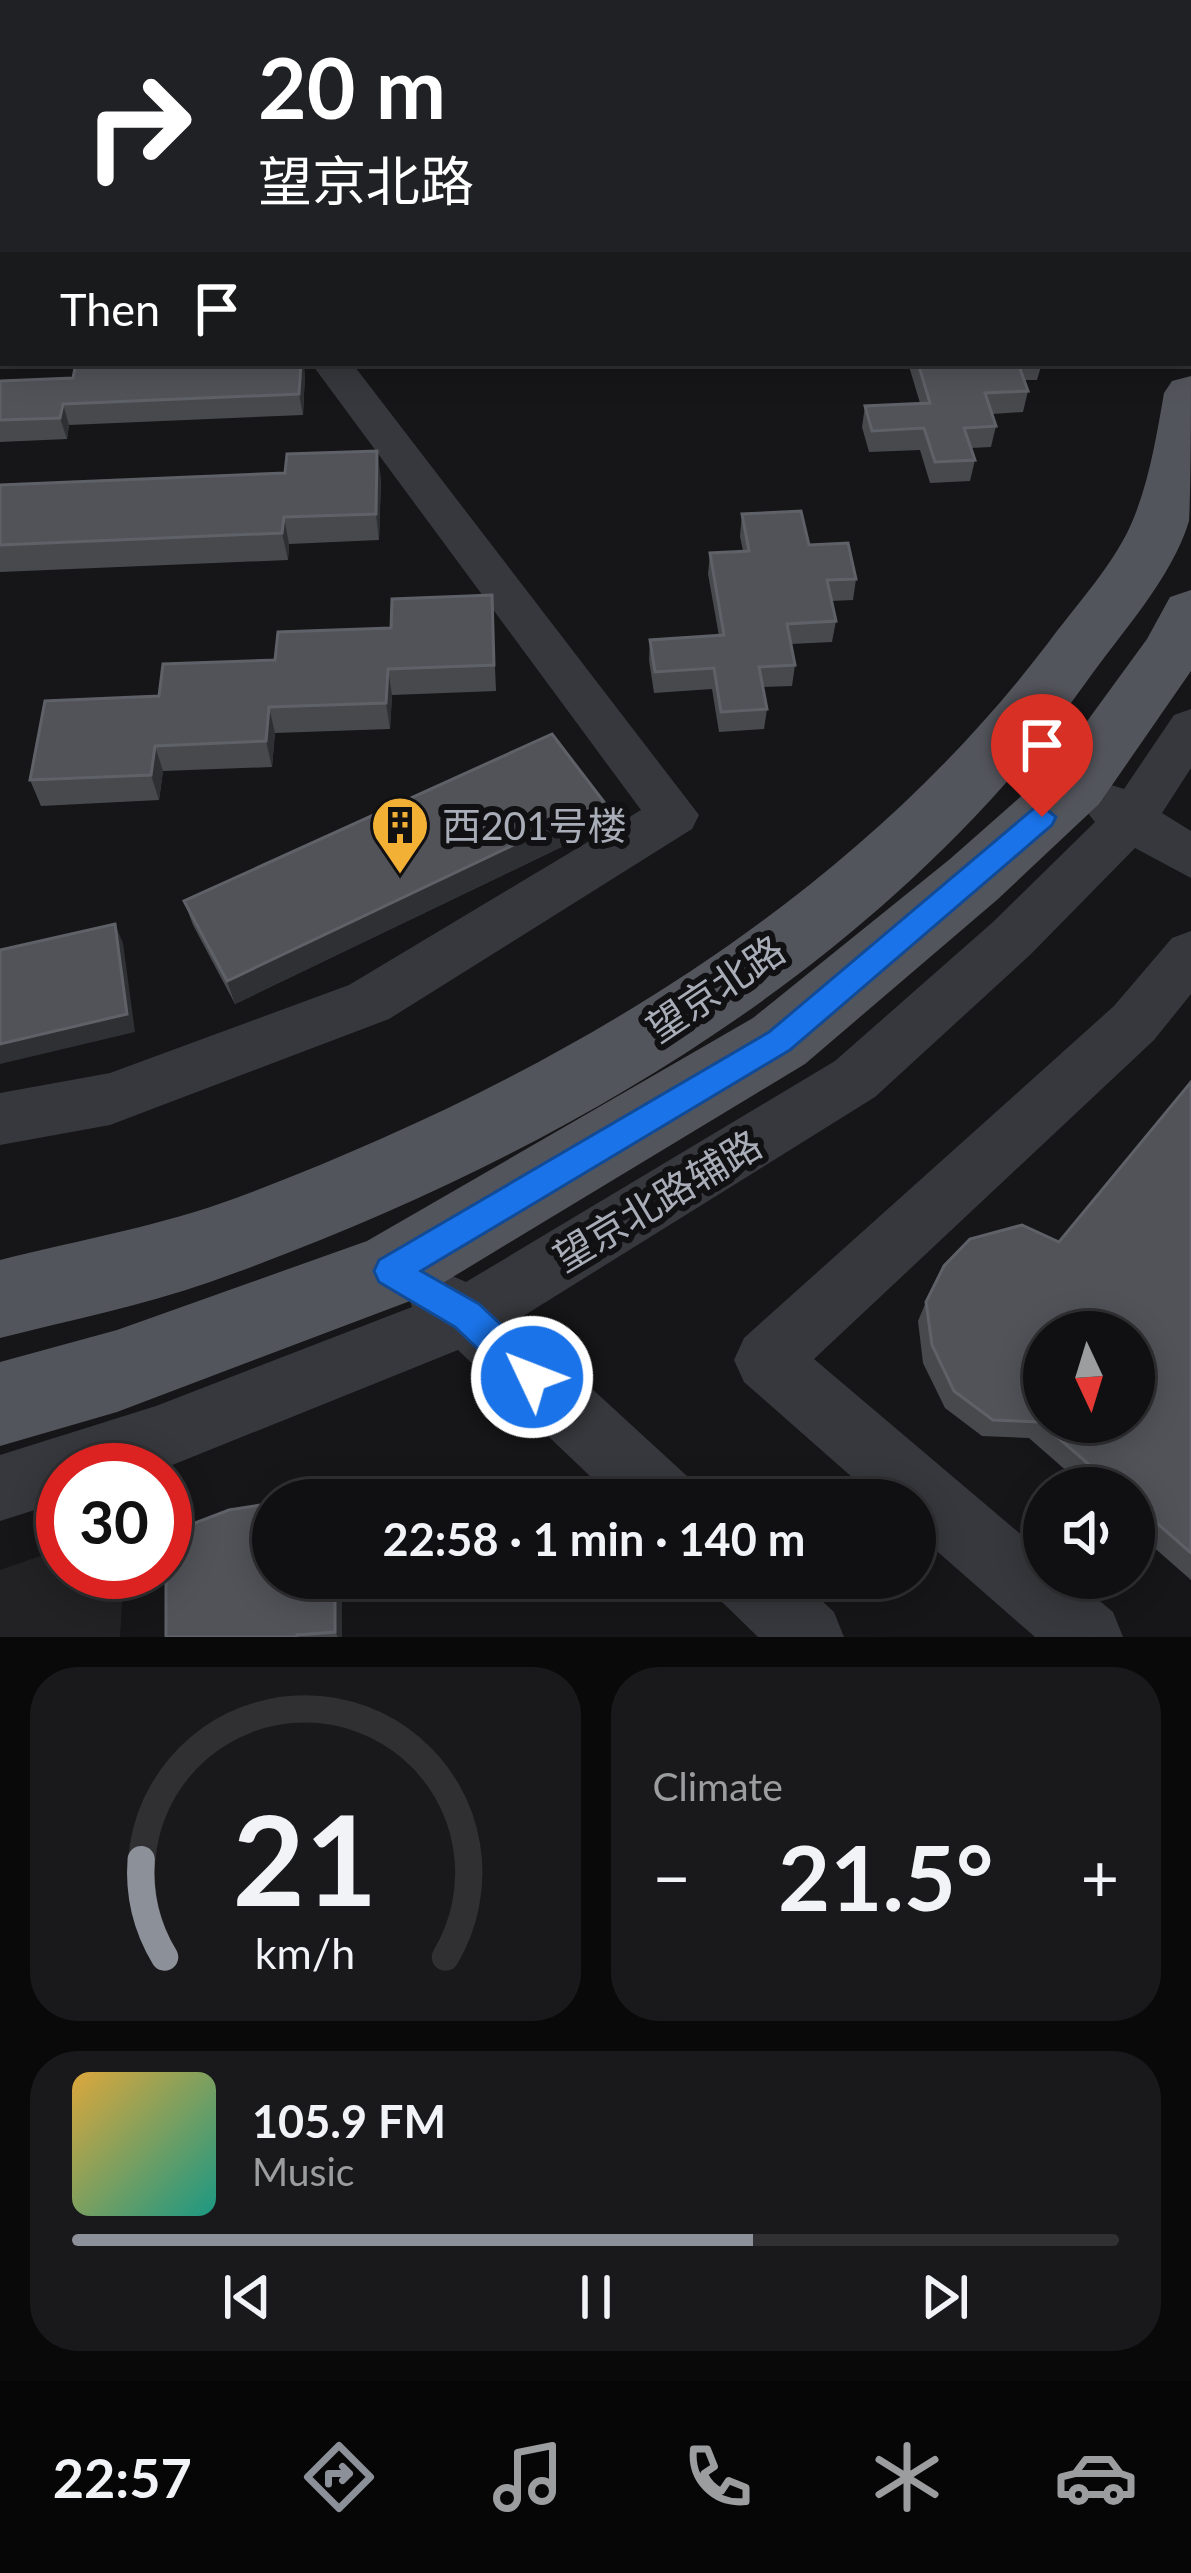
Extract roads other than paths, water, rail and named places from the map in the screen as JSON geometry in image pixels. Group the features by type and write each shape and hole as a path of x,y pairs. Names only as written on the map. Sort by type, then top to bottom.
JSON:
{"main road":[{"name":"望京北路","path":"0,1300 233,1236 494,1122 702,1003 870,880 989,760 1073,659 1162,520 1191,393"},
{"name":"望京北路","path":"0,1404 117,1371 390,1271 779,1041 1104,802 1191,613"}],"street":[{"path":"0,1119 110,1099 369,1002 674,814 333,366"},
{"name":"望京北路辅路","path":"0,1489 156,1438 467,1316 855,1079 1012,938 1104,802 1191,728"},
{"path":"1104,802 1191,857"},
{"path":"1088,1637 766,1360 1134,1022 1191,954"},
{"path":"390,1271 467,1316 641,1479"},
{"path":"768,1599 809,1637"}],"place":[{"name":"西201号楼","path":"400,876"}]}
